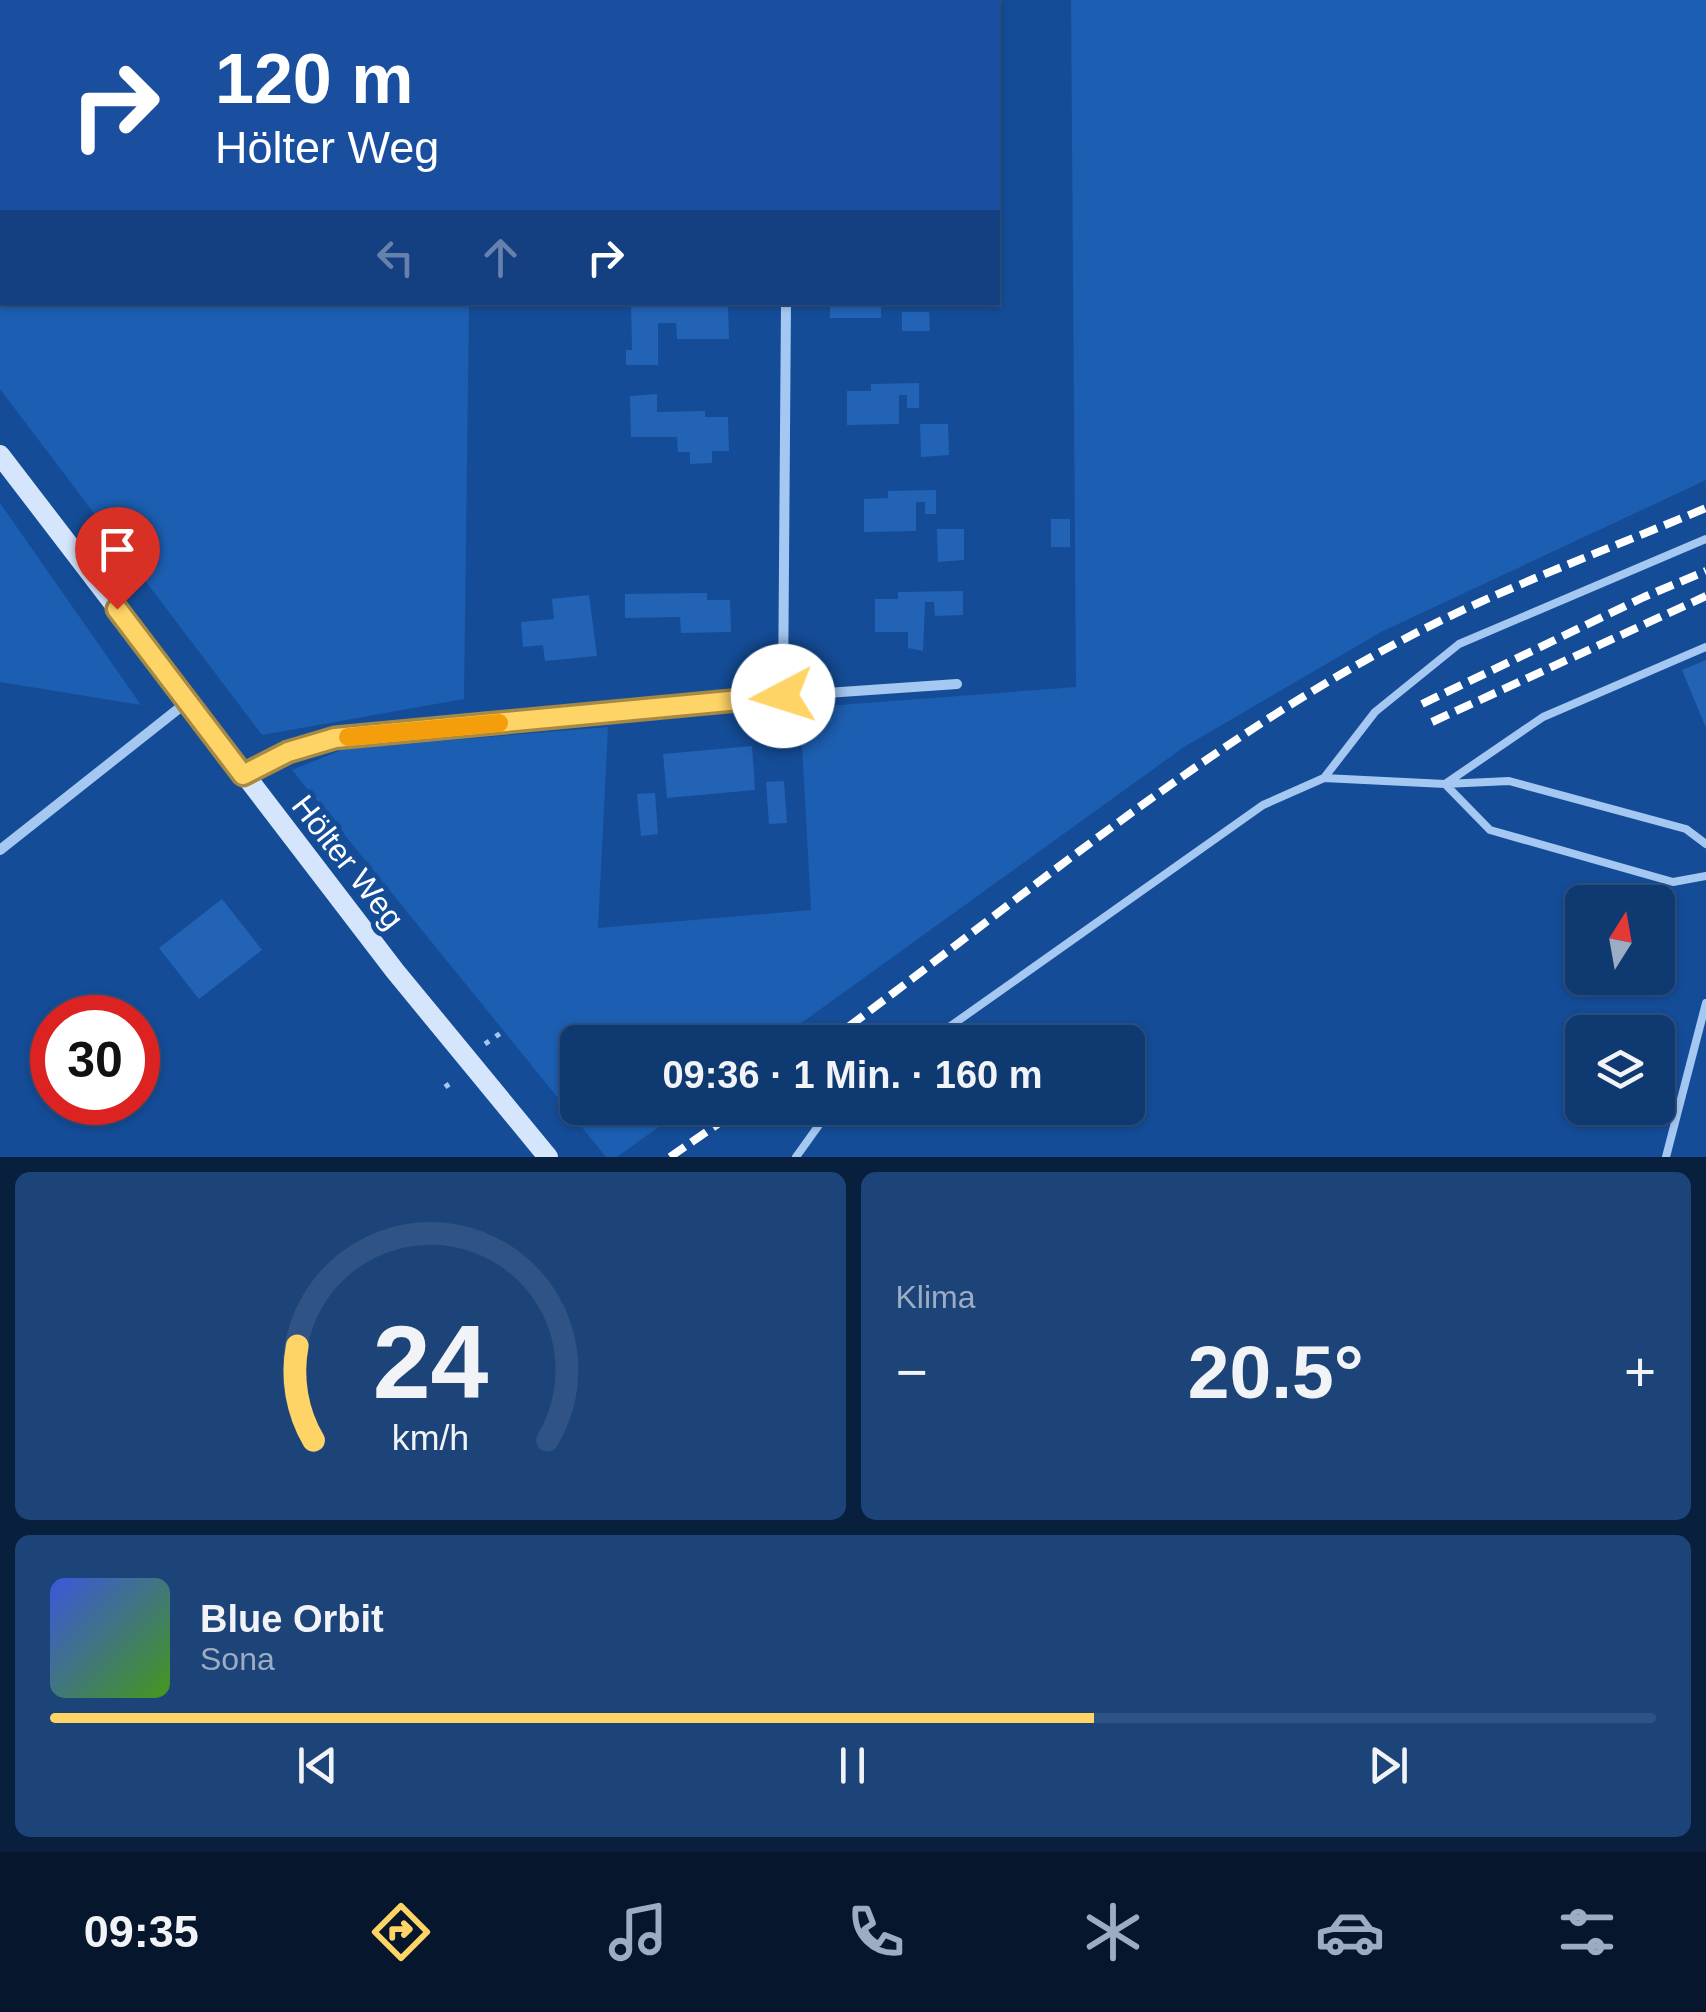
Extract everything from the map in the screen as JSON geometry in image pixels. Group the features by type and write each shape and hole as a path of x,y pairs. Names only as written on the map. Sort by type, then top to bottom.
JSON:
{"main road":[{"name":"Hölter Weg","path":"0,454 395,971 548,1157"}],"street":[{"path":"783,696 786,305"},
{"path":"243,775 288,752 335,738 783,696 956,684"},
{"path":"0,850 188,702"}],"lane":[{"path":"1324,778 1375,712 1460,644 1706,539"},
{"path":"1445,784 1543,717 1706,647"},
{"path":"952,1025 1263,805 1324,778 1445,784 1509,781 1686,830 1706,844"},
{"path":"1445,784 1490,830 1672,882 1706,876"},
{"path":"1666,1157 1706,1003"},
{"path":"796,1157 819,1125"}],"shaded area":[{"path":"1071,0 1706,0 1706,480 1381,632 1184,747 799,1025 560,1025 560,1100 292,770 344,749 608,727 598,928 811,910 800,708 1076,687"},
{"path":"0,305 469,305 464,699 262,735 0,389"},
{"path":"0,503 141,705 0,682"},
{"path":"580,1125 661,1125 617,1157 606,1157"}],"building":[{"path":"631,305 728,305 729,339 677,339 676,323 658,323 658,365 626,365 626,350 632,350"},
{"path":"830,305 881,305 881,318 830,318"},
{"path":"902,312 929,312 930,331 902,331"},
{"path":"919,383 919,408 907,408 907,395 899,395 899,424 847,425 847,391 871,391 871,384"},
{"path":"657,394 657,412 705,411 705,417 728,417 729,451 712,451 712,463 690,464 690,452 678,452 677,437 631,437 630,396"},
{"path":"920,424 948,424 949,455 921,457"},
{"path":"936,490 936,514 925,514 925,502 916,502 916,531 864,532 864,499 888,498 888,491"},
{"path":"1051,519 1070,519 1070,547 1051,547"},
{"path":"937,529 964,529 964,560 938,562"},
{"path":"963,591 963,615 935,616 934,602 925,602 923,651 908,648 908,632 875,632 875,599 898,599 898,592"},
{"path":"707,593 707,600 730,600 731,632 681,633 680,617 625,618 625,594"},
{"path":"589,595 597,656 545,661 543,645 523,647 521,622 554,619 552,599"},
{"path":"1706,660 1706,728 1682,670"},
{"path":"752,746 755,790 667,798 663,754"},
{"path":"784,781 787,823 769,824 766,782"},
{"path":"655,793 658,834 641,836 637,794"},
{"path":"222,899 262,950 199,999 159,948"}],"railway":[{"path":"850,1025 1103,833 1318,688 1469,607 1706,508"},
{"path":"1422,704 1706,571"},
{"path":"1432,722 1706,596"},
{"path":"670,1157 716,1125"}],"slow traffic":[{"path":"348,737 499,723"}],"route":[{"path":"117,609 243,775 288,752 335,738 783,696"}]}
